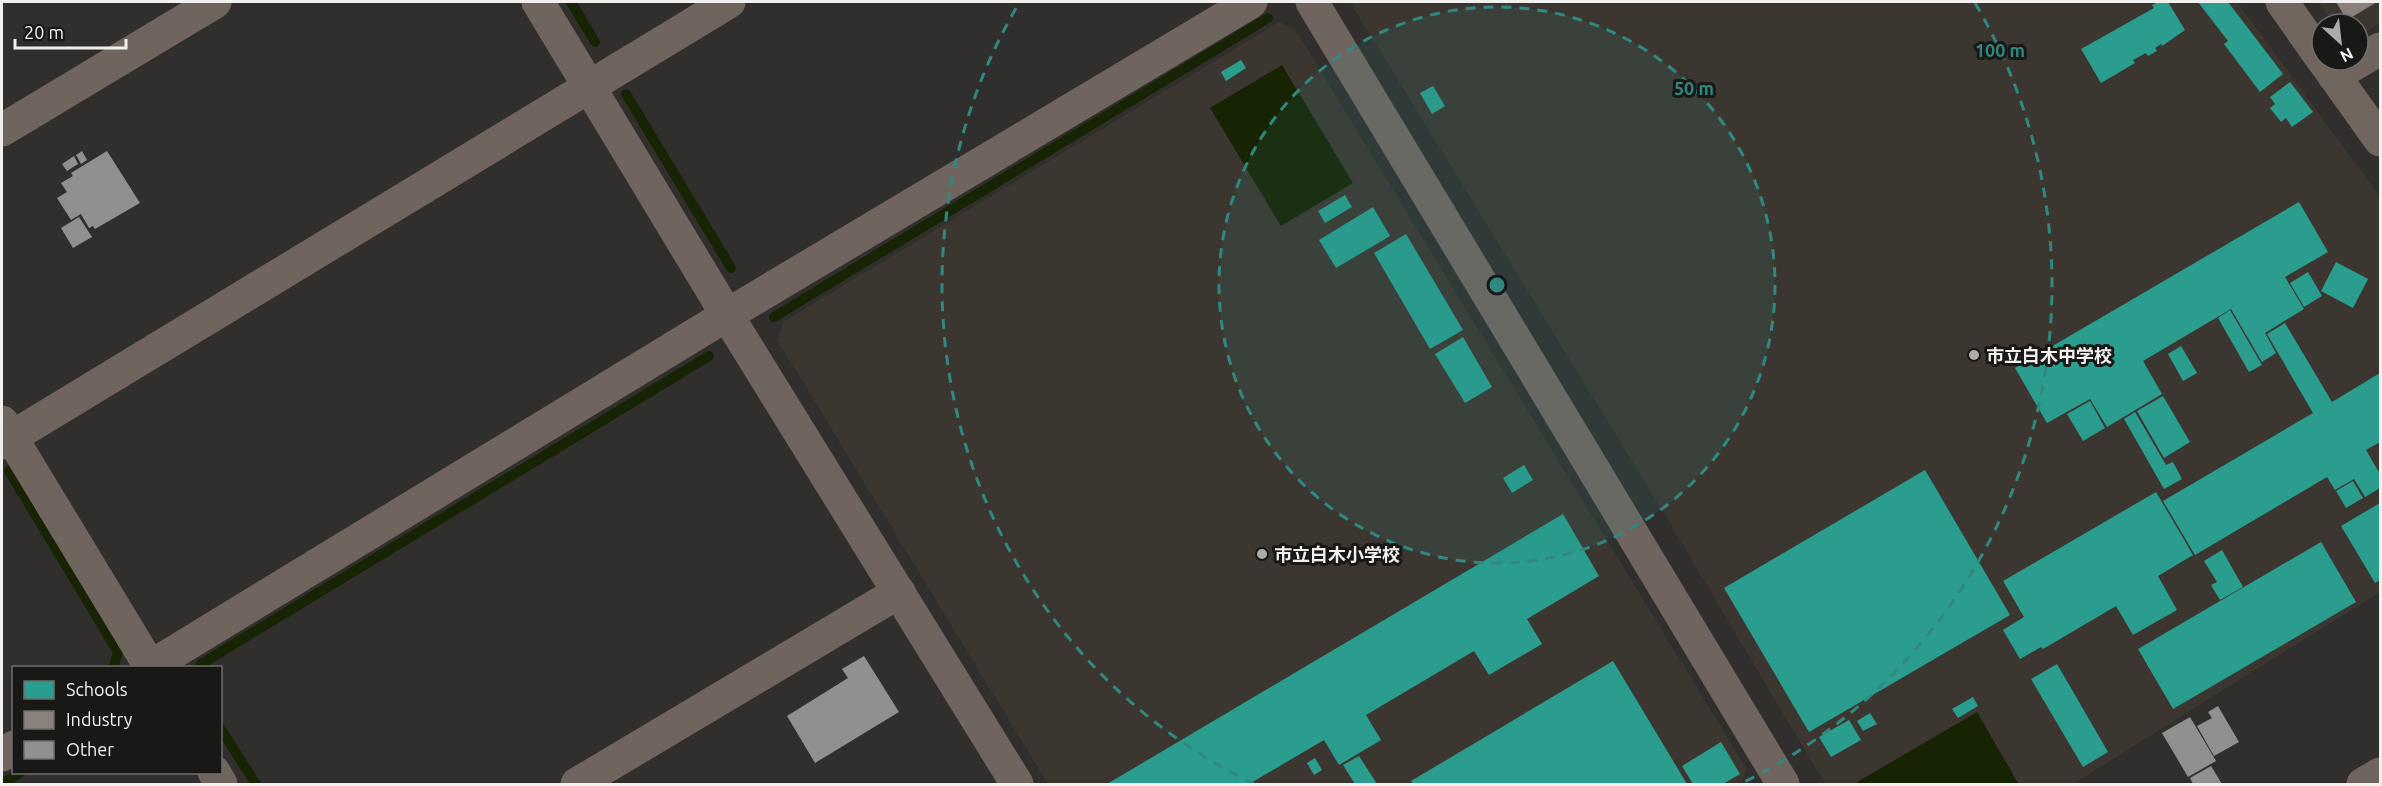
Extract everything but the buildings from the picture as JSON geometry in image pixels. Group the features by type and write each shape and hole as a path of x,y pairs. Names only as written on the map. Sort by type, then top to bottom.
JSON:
{"main road":[{"path":"2282,2 2310,42"},
{"path":"2331,72 2380,140"}],"street":[{"path":"2,130 215,2"},
{"path":"538,2 727,315 1017,784"},
{"path":"148,666 5,434 729,2"},
{"path":"151,666 727,315 1251,2"},
{"path":"1312,2 1779,783"},
{"path":"577,784 898,592"},
{"path":"2363,784 2380,774"}],"shaded area":[{"name":"市立白木中学校","path":"1350,2 2237,2 2380,197 2380,592 2073,784 1825,784 1664,513"},
{"path":"2318,2 2380,2 2380,23 2370,29 2370,12 2325,12"},
{"name":"市立白木小学校","path":"1279,22 1295,29 1746,768 1742,784 1048,784 778,341 783,322"},
{"path":"1282,65 1353,183 1281,226 1210,108"},
{"path":"1977,712 2018,783 1858,784 1857,782"}],"waterway":[{"path":"571,2 595,42"},
{"path":"774,317 1268,18"},
{"path":"626,94 731,268"},
{"path":"202,666 201,664 709,356"},
{"path":"9,471 118,652 114,666"},
{"path":"222,731 256,784"},
{"path":"2,784 18,774"}],"place":[{"name":"市立白木中学校","path":"1974,355"},
{"name":"市立白木小学校","path":"1262,554"}]}
